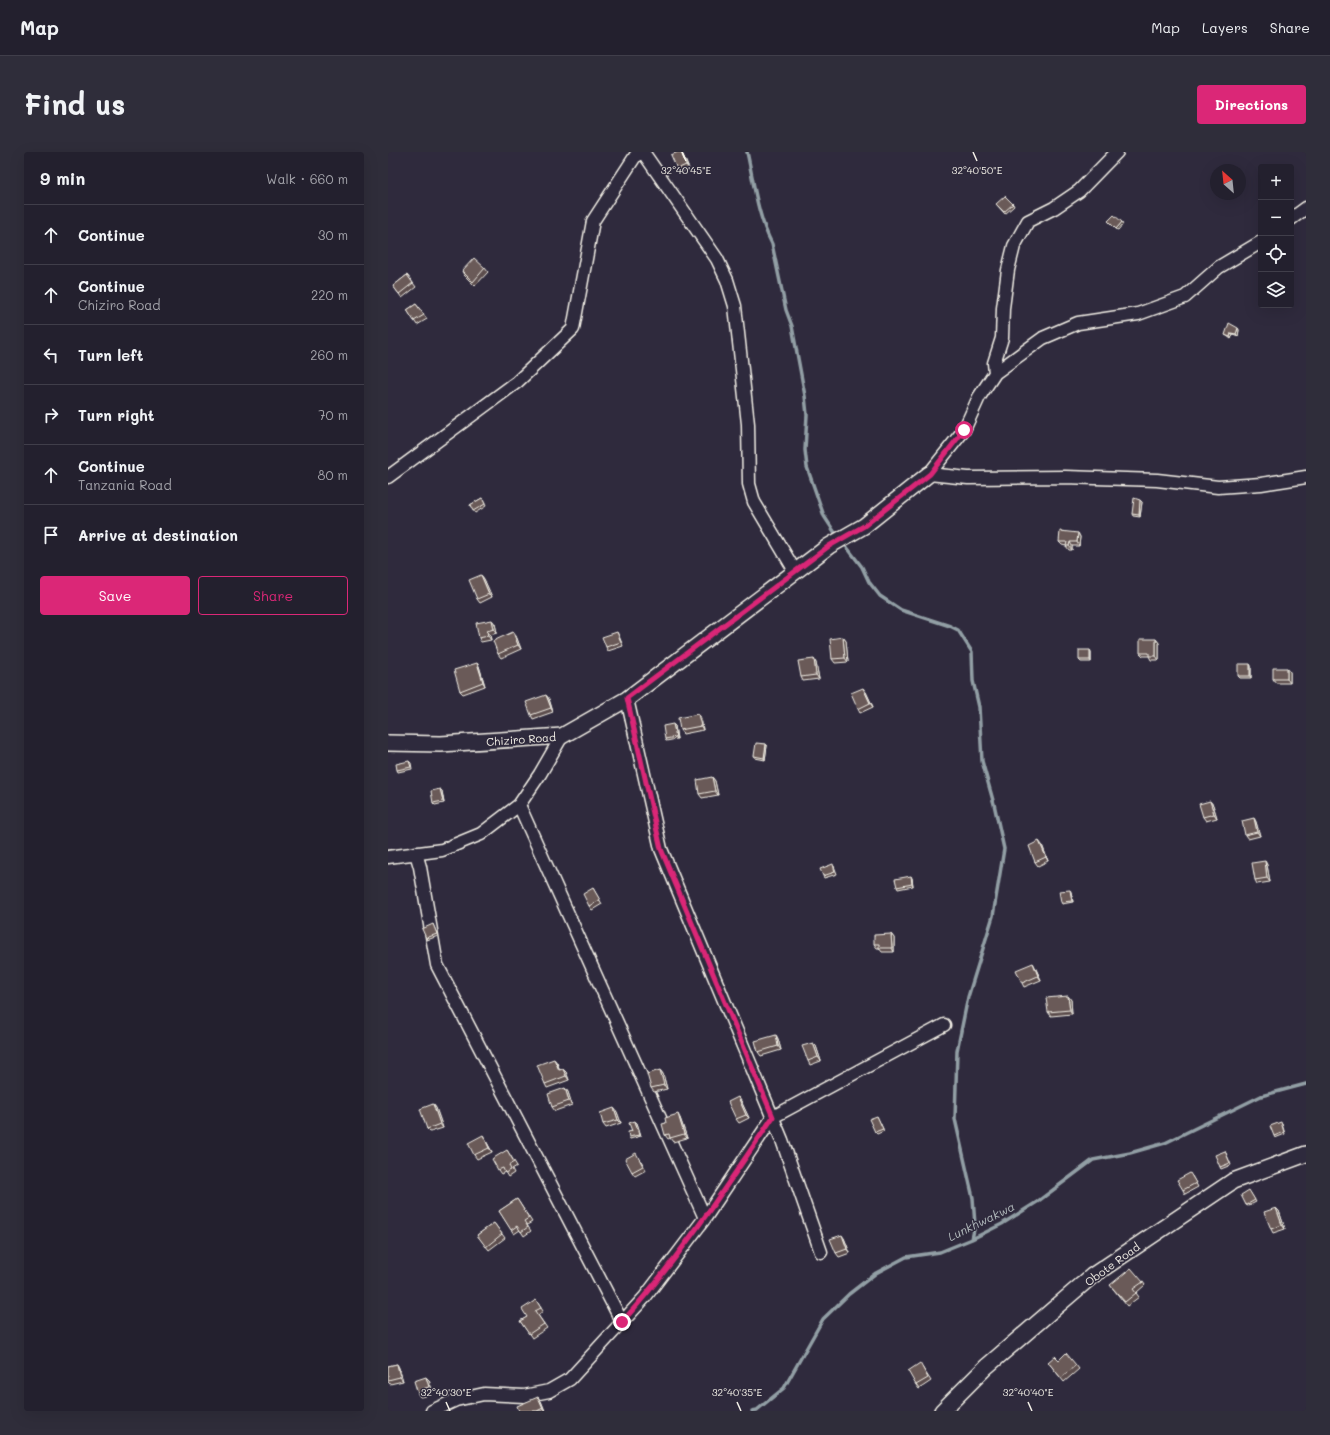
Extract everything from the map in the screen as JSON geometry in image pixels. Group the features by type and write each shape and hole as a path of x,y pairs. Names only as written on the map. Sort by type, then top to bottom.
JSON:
{"street":[{"path":"388,477 517,382 573,329 593,221 638,152"},
{"path":"643,152 716,259 726,280 735,306 747,416 749,484 754,502 795,571"},
{"path":"996,373 994,363 1002,338 1003,308 1008,270 1014,246 1024,227 1028,221 1054,208 1079,191 1117,152"},
{"path":"1294,217 1306,208"},
{"path":"930,474 964,430 979,396 996,373 1043,338 1078,323 1138,314 1185,297 1220,267 1258,244"},
{"path":"930,474 968,478 1065,477 1158,480 1218,487 1261,484 1306,477"},
{"name":"Chiziro Road","path":"388,743 441,744 562,736 627,698 720,630 829,546 864,526 930,474"},
{"path":"627,698 661,849 773,1117 821,1252"},
{"path":"388,857 442,850 481,834 519,805 540,774 562,736"},
{"path":"519,805 705,1218"},
{"path":"416,853 420,867 437,965 622,1322"},
{"path":"432,1411 456,1400 484,1394 524,1396 549,1391 570,1379 645,1297 705,1218 773,1117 944,1025"},
{"name":"Obote Road","path":"942,1411 986,1367 1092,1276 1233,1181 1306,1154"}],"building":[{"path":"681,152 686,165 677,169 671,155"},
{"path":"1005,196 1013,204 1004,212 996,204"},
{"path":"1114,215 1122,222 1116,229 1108,221"},
{"path":"474,258 485,268 473,282 462,271"},
{"path":"407,275 413,283 399,294 393,286"},
{"path":"416,304 424,315 414,321 407,310"},
{"path":"1229,323 1238,328 1236,334 1231,333 1230,337 1225,335"},
{"path":"482,498 485,504 473,511 470,505"},
{"path":"1134,498 1140,500 1139,515 1132,514"},
{"path":"1060,531 1078,533 1077,542 1070,542 1069,546 1066,546 1067,542 1059,542"},
{"path":"481,575 489,594 477,599 469,580"},
{"path":"492,620 494,629 487,631 488,636 479,638 476,623"},
{"path":"513,632 518,645 498,654 493,641"},
{"path":"617,632 621,642 606,647 602,637"},
{"path":"843,637 845,658 832,659 830,639"},
{"path":"1140,639 1156,639 1156,656 1149,656 1149,653 1140,653"},
{"path":"1079,650 1090,650 1090,660 1079,660"},
{"path":"814,659 816,675 801,677 798,661"},
{"path":"477,663 483,682 460,691 454,670"},
{"path":"1238,664 1250,664 1250,676 1238,676"},
{"path":"1273,668 1287,668 1287,679 1273,679"},
{"path":"863,688 870,703 858,709 851,693"},
{"path":"546,695 551,708 531,715 526,702"},
{"path":"698,714 701,726 680,730 678,718"},
{"path":"673,724 676,737 665,739 663,726"},
{"path":"756,743 766,744 764,758 754,756"},
{"path":"409,761 411,767 397,770 396,764"},
{"path":"712,777 715,791 699,794 697,780"},
{"path":"440,789 443,801 433,803 431,791"},
{"path":"1210,801 1214,814 1203,817 1199,804"},
{"path":"1254,818 1257,832 1245,835 1242,821"},
{"path":"1039,841 1046,857 1035,862 1029,846"},
{"path":"1265,861 1267,878 1255,880 1252,863"},
{"path":"833,864 835,872 823,876 820,869"},
{"path":"911,876 912,884 897,887 895,879"},
{"path":"593,888 600,900 589,906 583,894"},
{"path":"1070,890 1072,901 1061,902 1059,891"},
{"path":"433,924 437,934 426,938 422,929"},
{"path":"891,934 892,948 879,948 879,944 874,944 874,935"},
{"path":"1033,963 1038,976 1022,983 1016,970"},
{"path":"1068,996 1070,1010 1048,1012 1046,998"},
{"path":"776,1035 778,1046 758,1052 755,1041"},
{"path":"813,1043 818,1057 808,1061 802,1046"},
{"path":"554,1059 559,1070 563,1069 566,1076 545,1084 537,1065"},
{"path":"660,1070 664,1085 651,1088 647,1074"},
{"path":"565,1088 569,1101 552,1107 548,1094"},
{"path":"738,1097 746,1115 736,1119 728,1102"},
{"path":"433,1104 440,1124 427,1129 420,1109"},
{"path":"614,1108 618,1120 603,1124 600,1113"},
{"path":"678,1114 684,1134 670,1138 669,1134 665,1135 662,1124 666,1123 665,1118"},
{"path":"877,1116 883,1129 875,1132 869,1119"},
{"path":"635,1121 639,1135 629,1137 628,1132 632,1131 629,1123"},
{"path":"1281,1122 1284,1132 1274,1136 1270,1126"},
{"path":"483,1135 489,1148 474,1155 468,1143"},
{"path":"507,1150 514,1162 509,1165 511,1170 505,1173 503,1168 498,1170 492,1159"},
{"path":"1225,1151 1230,1163 1220,1167 1215,1155"},
{"path":"636,1153 643,1166 632,1172 625,1159"},
{"path":"1190,1173 1196,1183 1183,1190 1177,1180"},
{"path":"1249,1190 1255,1200 1246,1205 1241,1195"},
{"path":"517,1199 529,1218 524,1221 528,1227 521,1232 517,1226 511,1230 499,1211"},
{"path":"1276,1208 1282,1225 1271,1229 1264,1212"},
{"path":"494,1223 502,1234 486,1247 477,1235"},
{"path":"842,1235 847,1249 836,1253 830,1239"},
{"path":"1131,1268 1143,1282 1133,1289 1136,1293 1125,1302 1110,1285"},
{"path":"536,1300 541,1308 535,1311 544,1324 529,1334 520,1321 527,1317 522,1309"},
{"path":"1066,1353 1076,1365 1061,1378 1048,1362 1055,1356 1059,1360"},
{"path":"920,1363 928,1378 916,1385 908,1371"},
{"path":"397,1364 400,1377 388,1380 388,1366"},
{"path":"426,1377 429,1387 422,1389 423,1392 418,1394 414,1381"},
{"path":"538,1397 543,1408 537,1411 519,1411 517,1406"}],"waterway":[{"path":"747,152 759,210 772,244 786,310 792,326 805,396 807,415 805,450 807,467 824,516 837,536"},
{"path":"843,542 862,567 869,582 880,596 901,610 958,630 972,652 973,681 979,707 982,761 994,804 1004,849 993,916 968,997 957,1051 955,1119 973,1198 975,1225 972,1239"},
{"name":"Lunkhwakwa","path":"752,1411 757,1410 784,1388 823,1319 849,1294 876,1273 906,1257 940,1252 972,1239 1002,1224 1037,1202 1093,1160 1130,1153 1165,1143 1261,1096 1306,1084"}],"route":[{"path":"622,1322 645,1297 705,1218 773,1117 661,849 627,698 720,630 829,546 864,526 930,474 950,445 964,430"}]}
